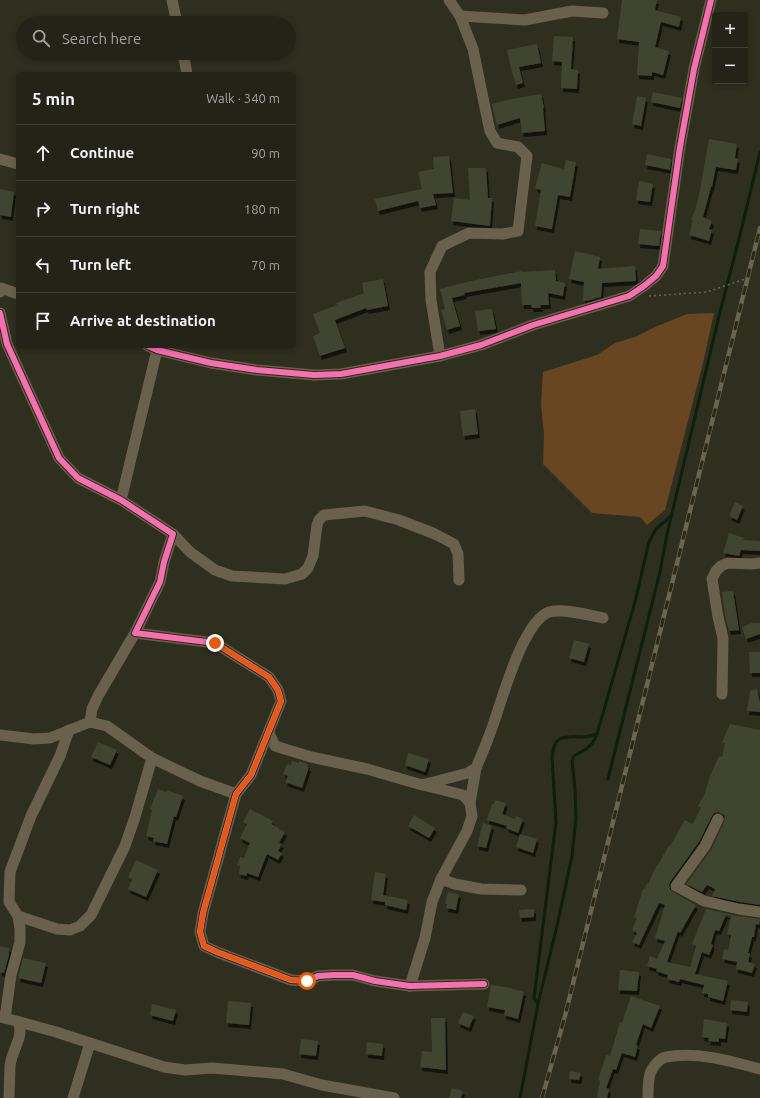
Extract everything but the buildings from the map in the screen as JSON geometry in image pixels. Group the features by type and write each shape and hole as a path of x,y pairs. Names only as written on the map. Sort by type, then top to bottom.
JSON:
{"street":[{"path":"172,0 175,16"},
{"path":"440,356 431,300 430,272 442,246 469,234 503,234 518,231 527,156 518,147 497,143 490,131 473,49 460,16 449,0"},
{"path":"121,500 153,348 211,363 256,370 314,374 341,374 440,356 481,345 533,325 629,296 656,276 663,266 680,147 694,69 711,0"},
{"path":"460,16 525,20 572,11 603,13"},
{"path":"184,60 187,72"},
{"path":"0,159 16,163"},
{"path":"0,292 0,288 16,293"},
{"path":"0,313 7,344 59,458 78,478 121,500 173,534 190,552 214,570 232,576 285,579 302,574 308,568 313,556 319,520 324,515 365,511 399,520 435,534 454,544 458,554 459,580"},
{"path":"90,722 92,709 98,696 135,633 160,582 164,562 173,534"},
{"path":"722,694 723,638 712,579 721,566 728,563 760,563"},
{"path":"410,986 425,938 432,902 441,879 467,831 472,816 470,803 476,768 512,667 525,639 540,618 547,613 558,610 603,618"},
{"path":"135,633 215,643 269,677 278,690 281,701 251,775 236,794 203,913 200,932 204,946 291,980 307,981 318,976 353,975 375,981 410,986 484,984"},
{"path":"0,735 34,739 50,738 90,722 107,726 152,758 200,781 236,794"},
{"path":"69,730 60,756 31,816 10,872 4,902 18,916 57,929 70,930 80,926 91,915 124,846 135,817 152,758"},
{"path":"268,733 275,746 463,795 470,803"},
{"path":"422,785 468,773 476,768"},
{"path":"718,819 705,846 676,886 704,901 760,912"},
{"path":"441,879 455,884 481,889 521,890"},
{"path":"18,916 20,942 2,1017 56,1032 164,1067 185,1070 212,1068 283,1074 322,1085 394,1098"},
{"path":"9,1098 10,1065 19,1038 19,1022"},
{"path":"73,1098 90,1043"},
{"path":"648,1098 650,1073 655,1064 665,1057 691,1055 728,1061 760,1069"}],"path":[{"path":"629,296 657,296 707,292 745,279"}],"shaded area":[{"path":"714,313 703,363 665,510 647,525 640,517 592,513 543,464 544,435 541,404 543,372 597,355 615,343 635,337 687,314"}],"waterway":[{"path":"608,779 660,572 667,534 760,152"},
{"path":"520,1098 538,1004 572,856 576,818 572,761 574,756 592,744 597,734 635,602 649,542 656,529 672,515"},
{"path":"538,1004 534,998 556,822 552,757 553,749 558,740 562,738 586,737 597,734"}],"railway":[{"path":"542,1098 565,1016 760,228"}],"cycle path":[{"path":"152,348 211,363 257,370 314,375 341,374 440,356 481,345 533,325 629,296 656,276 663,266 680,147 694,69 711,0"},
{"path":"0,313 7,344 59,458 78,478 121,500 173,534 164,562 160,582 135,633 215,643 269,677 278,690 281,701 251,775 236,794 203,913 200,932 204,946 291,980 307,981 318,976 353,975 375,981 410,986 484,984"}],"route":[{"path":"215,643 269,677 278,690 281,701 251,775 236,794 203,913 200,932 204,946 217,952 291,980 307,981"}]}
